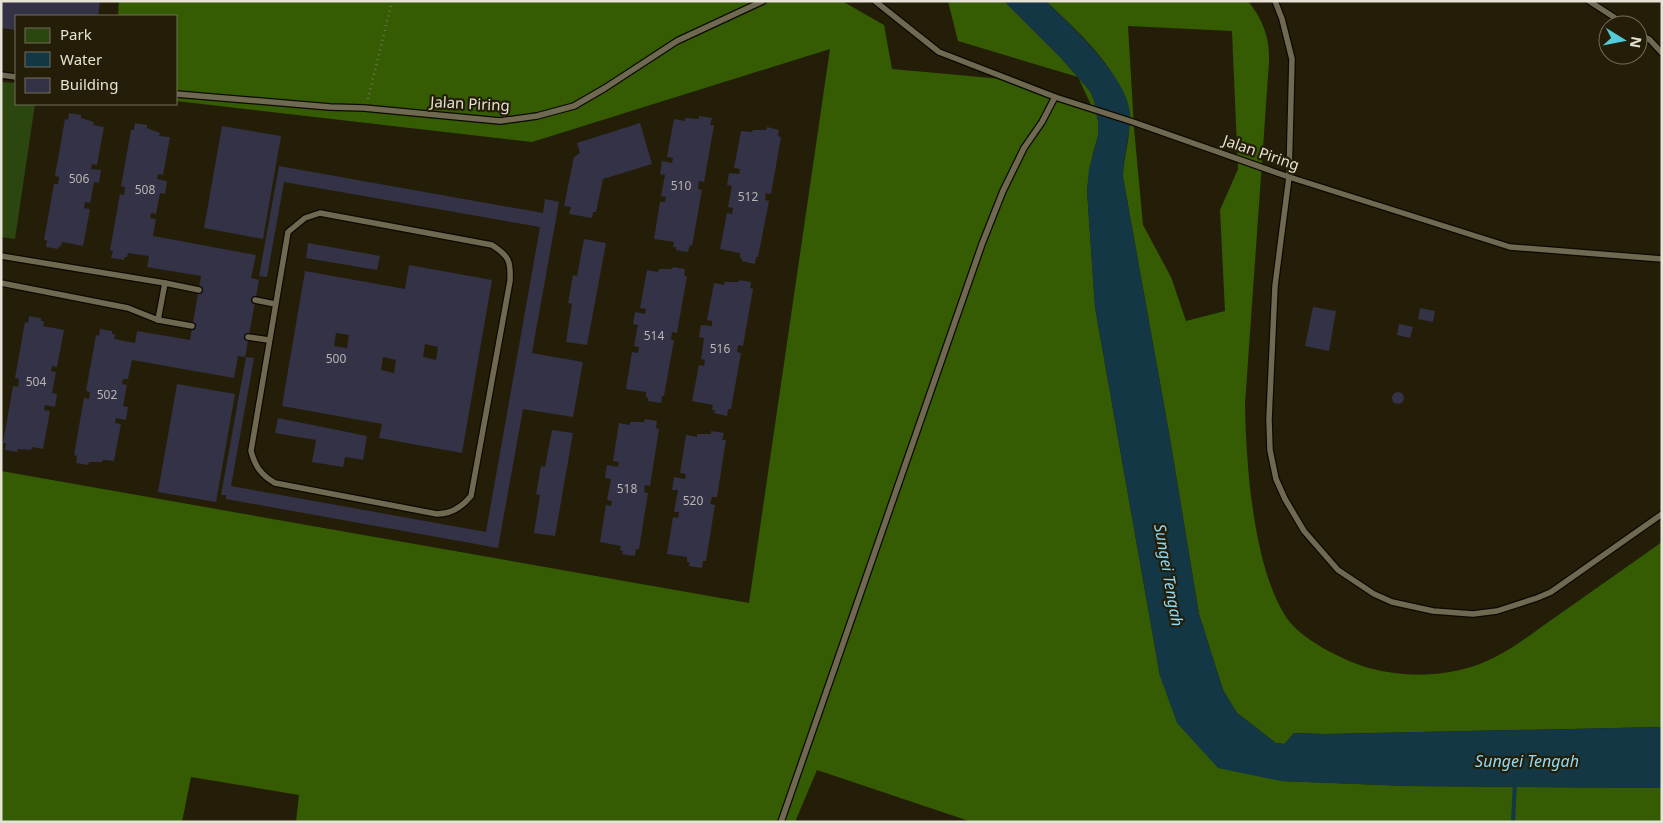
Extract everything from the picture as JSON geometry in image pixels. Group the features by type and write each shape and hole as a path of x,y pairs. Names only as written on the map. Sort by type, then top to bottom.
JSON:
{"lane":[{"name":"Jalan Piring","path":"178,94 330,107 364,108 500,121 536,116 574,106 677,41 763,1"},
{"name":"Jalan Piring","path":"875,1 939,52 1055,97 1133,122 1289,177 1510,247 1662,259"},
{"path":"1275,1 1282,19 1292,59 1289,177 1275,286 1269,419 1270,450 1276,479 1284,499 1304,531 1338,570 1374,594 1392,602 1433,611 1473,614 1498,611 1551,592 1662,514"},
{"path":"1589,1 1611,15"},
{"path":"1648,39 1662,54"},
{"path":"1,75 15,77"},
{"path":"781,822 982,244 1003,191 1024,148 1042,122 1055,97"},
{"path":"320,214 492,244 504,253 510,264 510,281 471,496 461,507 444,514 437,514 275,483 264,476 254,463 251,451 275,304 288,232 305,218 320,214"},
{"path":"1,256 199,290"},
{"path":"1,283 128,308 158,320 192,326"},
{"path":"158,320 165,283"},
{"path":"255,300 275,304"},
{"path":"248,336 269,340"}],"path":[{"path":"364,108 370,95 392,1"}],"green space":[{"path":"119,1 842,1 884,25 892,69 1013,80 1092,107 1078,78 1090,91 1094,100 1098,121 1098,136 1093,153 1087,190 1095,307 1160,676 1281,781 1409,786 1662,788 1662,822 972,822 817,770 795,822 296,822 299,795 191,777 182,822 1,822 1,471 749,603 830,49 532,142 178,101 178,15 118,15"},
{"path":"948,1 1004,1 1078,77 958,41"},
{"path":"1046,1 1248,1 1258,15 1267,37 1269,62 1245,404 1247,455 1259,543 1275,596 1286,617 1301,633 1323,648 1335,655 1369,668 1411,675 1453,672 1480,664 1511,648 1662,542 1662,727 1326,734 1294,733 1285,744 1276,743 1237,713 1223,690 1199,614 1123,177 1129,131 1128,112 1122,93 1102,59","holes":["1128,26 1232,31 1238,169 1220,210 1225,311 1186,321 1171,277 1143,225 1134,128"]},
{"path":"1,82 15,83 15,105 35,105 15,239 1,237"}],"water":[{"name":"Sungei Tengah","path":"1004,1 1046,1 1096,52 1119,83 1127,99 1130,121 1123,177 1199,614 1223,690 1237,713 1276,743 1284,744 1294,733 1326,734 1662,727 1662,788 1409,786 1281,781 1218,768 1177,723 1160,676 1095,307 1087,190 1089,169 1098,136 1098,121 1094,101 1090,91 1060,57"}],"building":[{"path":"1,1 100,1 98,15 15,15 15,30 1,28"},
{"path":"69,113 81,115 81,118 94,122 93,125 104,127 97,165 92,164 91,169 101,170 99,183 94,182 90,203 85,202 84,208 90,209 83,246 62,242 61,247 59,246 58,249 46,247 47,240 44,240 54,184 58,184 59,177 55,176 65,119 68,120"},
{"path":"699,116 712,118 710,125 714,125 704,182 699,181 698,189 702,190 692,246 690,245 688,252 676,250 676,247 673,247 674,242 654,239 660,202 665,202 666,197 661,196 665,175 660,174 662,161 672,163 673,158 667,157 674,119 685,121 685,118 699,119"},
{"path":"135,123 147,125 147,128 160,133 159,136 170,137 163,175 158,174 157,179 167,181 165,194 160,193 156,214 151,213 150,218 156,219 153,236 256,255 251,278 259,280 245,357 238,356 234,378 132,360 128,379 123,379 122,384 127,385 123,406 128,407 126,420 116,418 115,423 121,424 114,461 89,462 88,465 76,463 77,456 74,455 84,398 89,399 90,392 86,391 96,335 99,336 100,329 112,331 112,334 115,334 114,339 135,343 137,331 190,340 201,276 147,267 149,256 128,253 124,260 111,258 113,251 110,250 120,194 124,195 125,187 121,186 131,130 134,130"},
{"path":"640,123 652,164 603,179 596,212 593,212 592,218 569,214 571,207 564,206 574,157 580,153 577,143"},
{"path":"222,126 281,136 263,239 204,228"},
{"path":"767,127 779,130 778,136 781,137 771,194 766,193 765,200 769,201 755,264 742,261 740,253 720,249 727,213 732,214 733,208 728,207 732,186 727,185 729,173 739,174 740,169 734,168 741,131 766,130"},
{"path":"279,166 543,213 545,199 559,202 532,353 583,362 573,417 523,409 498,548 226,499 226,495 221,495 246,357 254,358 231,486 486,532 540,227 284,182 267,277 259,276"},
{"path":"584,239 606,243 587,345 566,342 572,304 568,303 573,275 577,276"},
{"path":"308,243 380,256 377,270 306,258"},
{"path":"409,265 492,280 462,453 379,438 382,424 282,406 305,271 405,289","holes":["336,333 349,335 347,348 334,346","425,344 438,347 436,360 423,357","383,357 396,360 394,373 381,370"]},
{"path":"673,267 685,269 684,276 687,276 677,333 672,332 671,340 674,340 664,396 662,396 661,403 648,401 646,392 626,389 632,352 638,353 639,347 634,346 638,325 633,324 635,312 645,314 646,309 640,308 647,270 658,272 659,269 672,269"},
{"path":"739,280 751,282 750,288 753,289 743,346 738,345 737,352 741,353 731,409 728,409 727,416 714,413 715,410 712,410 713,405 692,401 699,365 704,366 705,360 701,359 704,338 699,337 701,325 712,326 712,321 707,320 714,283 724,285 725,282 739,282"},
{"path":"1313,307 1336,311 1329,351 1305,346"},
{"path":"1420,308 1435,311 1433,322 1418,319"},
{"path":"29,316 41,318 41,321 44,321 43,326 64,330 57,367 52,366 51,371 56,372 52,393 57,394 55,407 45,405 44,410 50,411 43,449 32,447 31,450 18,449 17,452 5,450 6,443 3,443 13,386 18,387 19,379 15,378 25,322 28,323"},
{"path":"1399,324 1413,327 1410,338 1397,335"},
{"path":"177,384 235,394 216,502 158,492"},
{"path":"1400,392 1403,393 1403,403 1396,404 1393,403 1392,396 1393,393"},
{"path":"278,418 367,436 363,460 345,457 343,467 312,462 316,440 275,433"},
{"path":"645,419 657,421 656,428 659,429 650,486 645,485 644,492 648,493 639,549 636,549 635,556 622,554 621,546 600,542 606,505 611,506 612,501 607,500 611,479 605,478 607,465 618,467 619,462 613,461 619,423 630,425 630,422 644,422"},
{"path":"552,430 573,433 555,536 534,533 540,495 536,494 541,466 545,467"},
{"path":"711,431 724,433 722,440 726,440 717,497 712,497 710,504 715,505 706,561 703,561 702,568 689,566 690,563 687,562 687,557 667,554 673,517 678,518 679,512 674,512 678,490 672,490 674,477 685,479 686,474 680,473 686,435 697,437 697,434 711,434"}],"waterway":[{"path":"1513,822 1515,782"}]}
